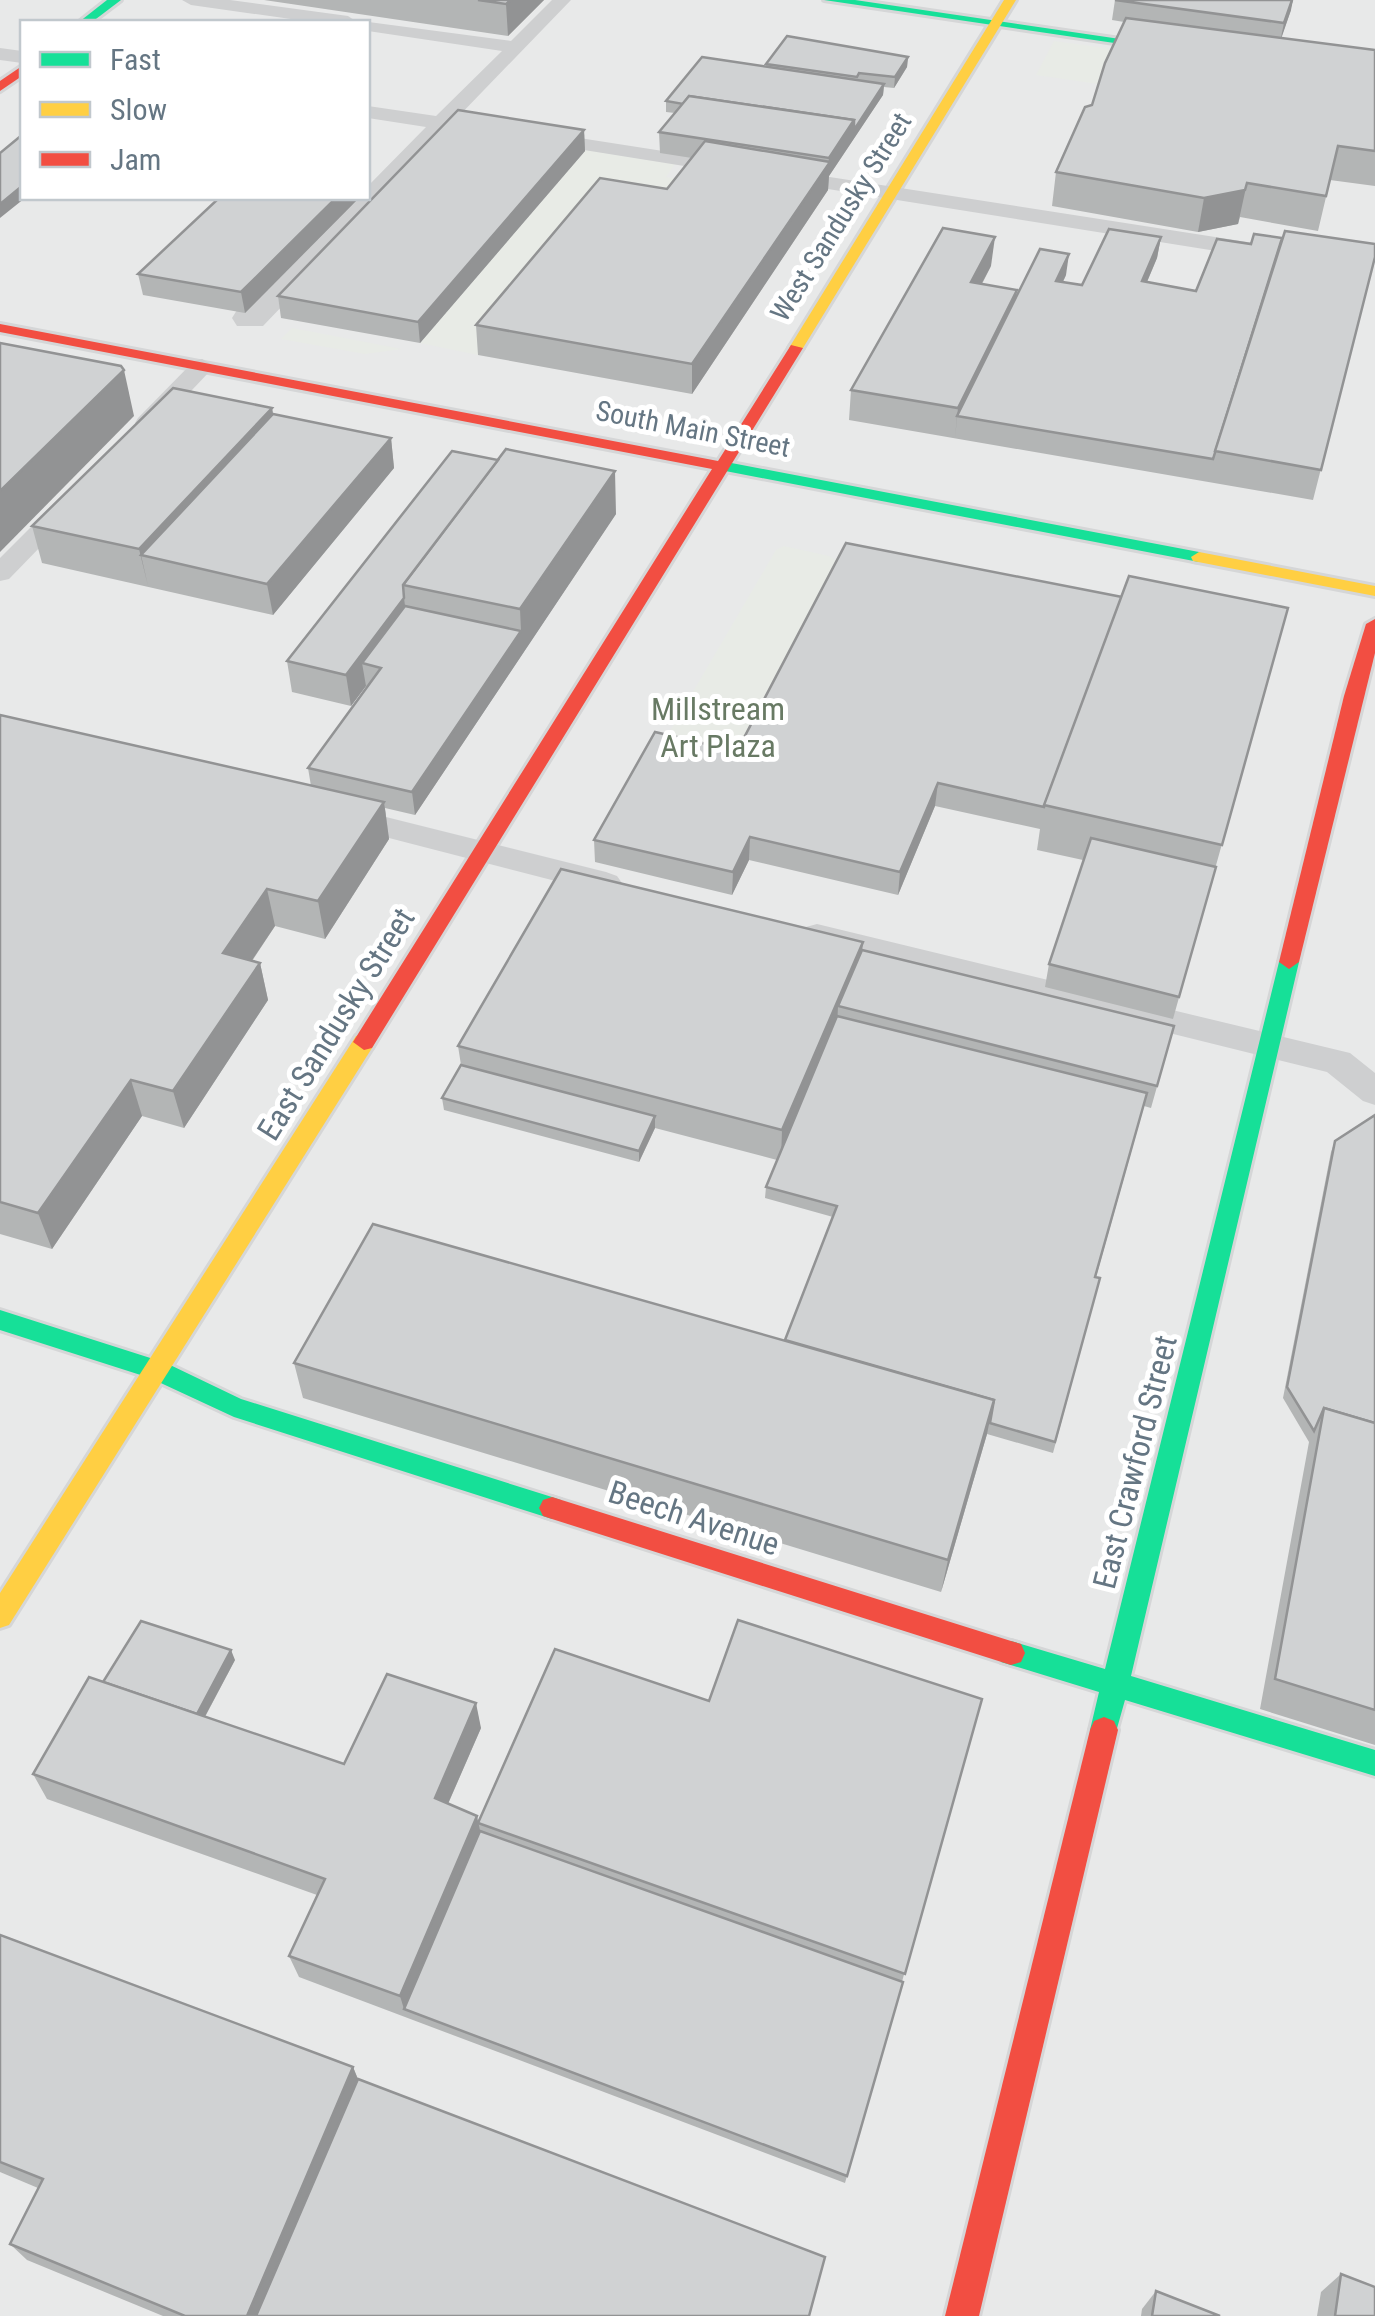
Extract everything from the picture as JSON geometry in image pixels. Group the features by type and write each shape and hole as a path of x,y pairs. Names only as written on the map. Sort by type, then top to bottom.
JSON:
{"street":[{"path":"88,20 115,0"},
{"path":"830,0 1218,54"},
{"name":"West Sandusky Street","path":"723,464 1010,0"},
{"path":"0,87 20,72"},
{"path":"250,318 365,200"},
{"name":"South Main Street","path":"0,328 1375,592"},
{"name":"East Sandusky Street","path":"0,1616 723,464"},
{"name":"East Crawford Street","path":"962,2316 1353,696 1375,624"},
{"name":"Beech Avenue","path":"0,1320 157,1370 234,1407 1113,1686 1375,1763"}],"lane":[{"path":"191,0 334,20"},
{"path":"370,195 562,0"},
{"path":"370,25 516,46"},
{"path":"370,112 1278,253"},
{"path":"135,436 202,366"},
{"path":"0,573 81,490"},
{"path":"321,810 630,889"},
{"path":"783,926 1338,1062 1375,1092"}],"shaded area":[{"path":"0,0 1375,0 1375,2316 0,2316"}],"green space":[{"path":"1054,41 1121,50 1105,85 1036,75"},
{"path":"586,150 675,164 666,177 695,182 478,355 420,343"},
{"path":"292,328 402,349 365,354 281,339"},
{"name":"Millstream Art Plaza","path":"784,546 829,556 844,566 737,774 656,755 776,550"}],"building":[{"path":"478,0 511,0 506,4"},
{"path":"1115,0 1292,0 1284,23"},
{"path":"1126,18 1375,50 1375,151 1338,146 1326,196 1247,183 1245,190 1204,198 1056,172 1085,107 1092,105 1105,63"},
{"path":"787,36 908,57 895,77 859,73 857,77 766,64"},
{"path":"702,57 884,84 854,130 854,120 689,96 683,104 666,101"},
{"path":"689,96 854,120 829,158 659,132"},
{"path":"458,110 584,130 418,322 278,296"},
{"path":"20,137 20,188 0,204 0,153"},
{"path":"705,141 830,162 692,364 476,325 600,178 667,189"},
{"path":"217,200 334,200 241,292 138,274"},
{"path":"943,228 995,237 971,282 1017,290 958,408 851,390"},
{"path":"1109,229 1161,237 1142,281 1196,291 1217,239 1251,244 1254,234 1282,238 1213,459 957,416 1040,249 1069,254 1056,281 1082,285"},
{"path":"1285,231 1375,244 1375,257 1321,470 1215,451"},
{"path":"0,343 121,366 124,370 0,491"},
{"path":"173,388 272,408 139,549 32,526"},
{"path":"273,414 391,438 267,584 141,555"},
{"path":"506,449 615,471 520,609 403,585"},
{"path":"452,451 498,460 403,585 404,598 346,675 287,661"},
{"path":"846,543 1122,597 1044,807 938,783 900,872 750,837 733,872 594,840 655,732 737,751"},
{"path":"1129,576 1288,608 1222,845 1044,805"},
{"path":"405,606 521,631 412,792 308,768 381,668 362,663"},
{"path":"0,715 384,802 318,901 267,889 223,953 260,963 173,1091 131,1080 38,1213 0,1202"},
{"path":"1091,838 1216,867 1179,997 1049,964"},
{"path":"561,869 863,942 782,1130 458,1046"},
{"path":"862,950 1174,1026 1157,1086 838,1006"},
{"path":"837,1016 1147,1093 1095,1277 1100,1278 1055,1442 990,1423 994,1400 785,1340 837,1206 766,1187"},
{"path":"461,1065 655,1116 639,1151 442,1098"},
{"path":"1375,1115 1375,1423 1324,1408 1314,1431 1287,1387 1335,1141"},
{"path":"373,1224 994,1400 948,1560 294,1363"},
{"path":"1324,1408 1375,1423 1375,1710 1275,1679"},
{"path":"738,1620 982,1699 905,1974 478,1823 555,1649 709,1701"},
{"path":"141,1621 231,1650 197,1714 103,1682"},
{"path":"387,1674 476,1703 435,1798 477,1816 400,1996 289,1956 325,1879 33,1774 89,1677 344,1764"},
{"path":"480,1831 903,1982 847,2176 404,2009"},
{"path":"0,1935 353,2067 247,2316 185,2316 10,2244 43,2179 0,2162"},
{"path":"358,2079 825,2257 809,2316 256,2316"},
{"path":"1341,2274 1375,2287 1375,2316 1335,2316"},
{"path":"1156,2291 1220,2316 1152,2316"}],"traffic: fast":[{"path":"88,20 115,0"},
{"path":"830,0 1189,50"},
{"path":"721,466 1199,557"},
{"path":"1104,1730 1289,962"},
{"path":"0,1320 157,1370 234,1407 552,1508"},
{"path":"1011,1653 1375,1763"}],"traffic: slow":[{"path":"796,348 1010,0"},
{"path":"1199,557 1375,591"},
{"path":"0,1616 364,1042"}],"traffic: jam":[{"path":"0,87 20,72"},
{"path":"0,328 721,466"},
{"path":"364,1042 796,348"},
{"path":"1289,962 1353,696 1375,624"},
{"path":"552,1508 1011,1653"},
{"path":"962,2316 1104,1730"}]}
